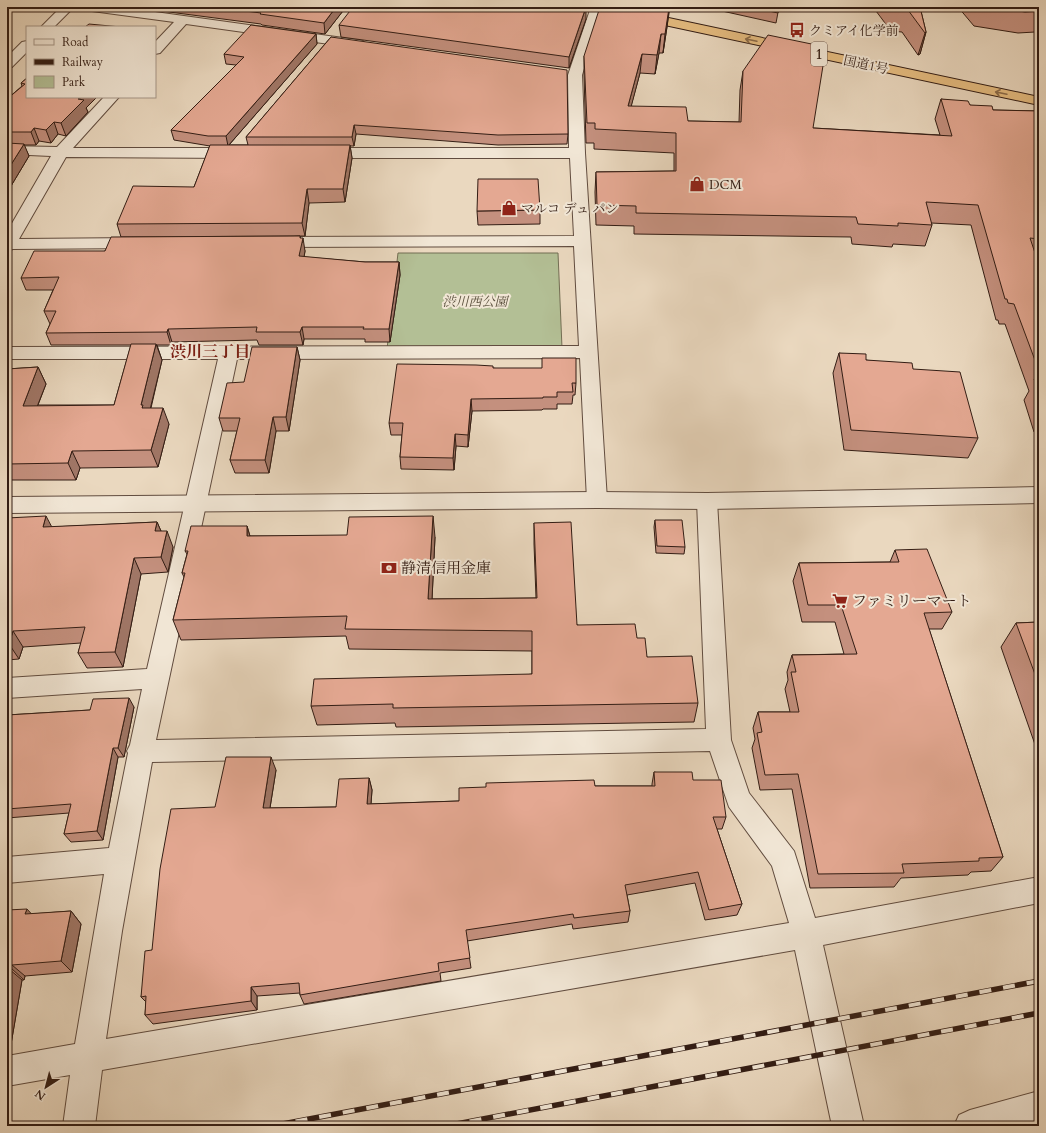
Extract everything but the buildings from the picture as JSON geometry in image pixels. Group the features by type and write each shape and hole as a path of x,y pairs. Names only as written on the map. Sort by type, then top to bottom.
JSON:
{"highway":[{"name":"国道1号","path":"598,7 1039,101"}],"street":[{"path":"48,26 68,7"},
{"path":"92,7 183,20 334,34 369,45"},
{"path":"597,500 576,153 575,75 598,7"},
{"path":"156,49 183,20"},
{"path":"320,51 334,34"},
{"path":"7,64 26,46"},
{"path":"559,72 575,75"},
{"path":"8,245 61,152 111,98"},
{"path":"7,150 61,152 233,153 246,147"},
{"path":"305,153 576,153"},
{"path":"255,242 582,241"},
{"path":"8,245 152,243"},
{"path":"79,1126 87,1058 140,751 228,352"},
{"path":"7,353 588,352"},
{"path":"7,505 195,502 597,500 707,501 1039,495"},
{"path":"707,501 719,740 738,799 784,860 806,934 848,1126"},
{"path":"7,688 157,678"},
{"path":"140,751 719,740"},
{"path":"7,870 121,860"},
{"path":"7,1072 806,934 1039,890"},
{"path":"972,1126 1039,1107"}],"green space":[{"name":"渋川西公園","path":"398,253 558,253 562,348 387,349"}],"railway":[{"path":"272,1126 1039,981"},
{"path":"446,1126 1039,1013"}],"place":[{"name":"クミアイ化学前","path":"797,30"},
{"name":"DCM","path":"697,184"},
{"name":"マルコ デュ パン","path":"509,208"},
{"name":"静清信用金庫","path":"389,568"},
{"name":"ファミリーマート","path":"840,601"}],"district":[{"name":"渋川三丁目","path":"210,351"}]}
